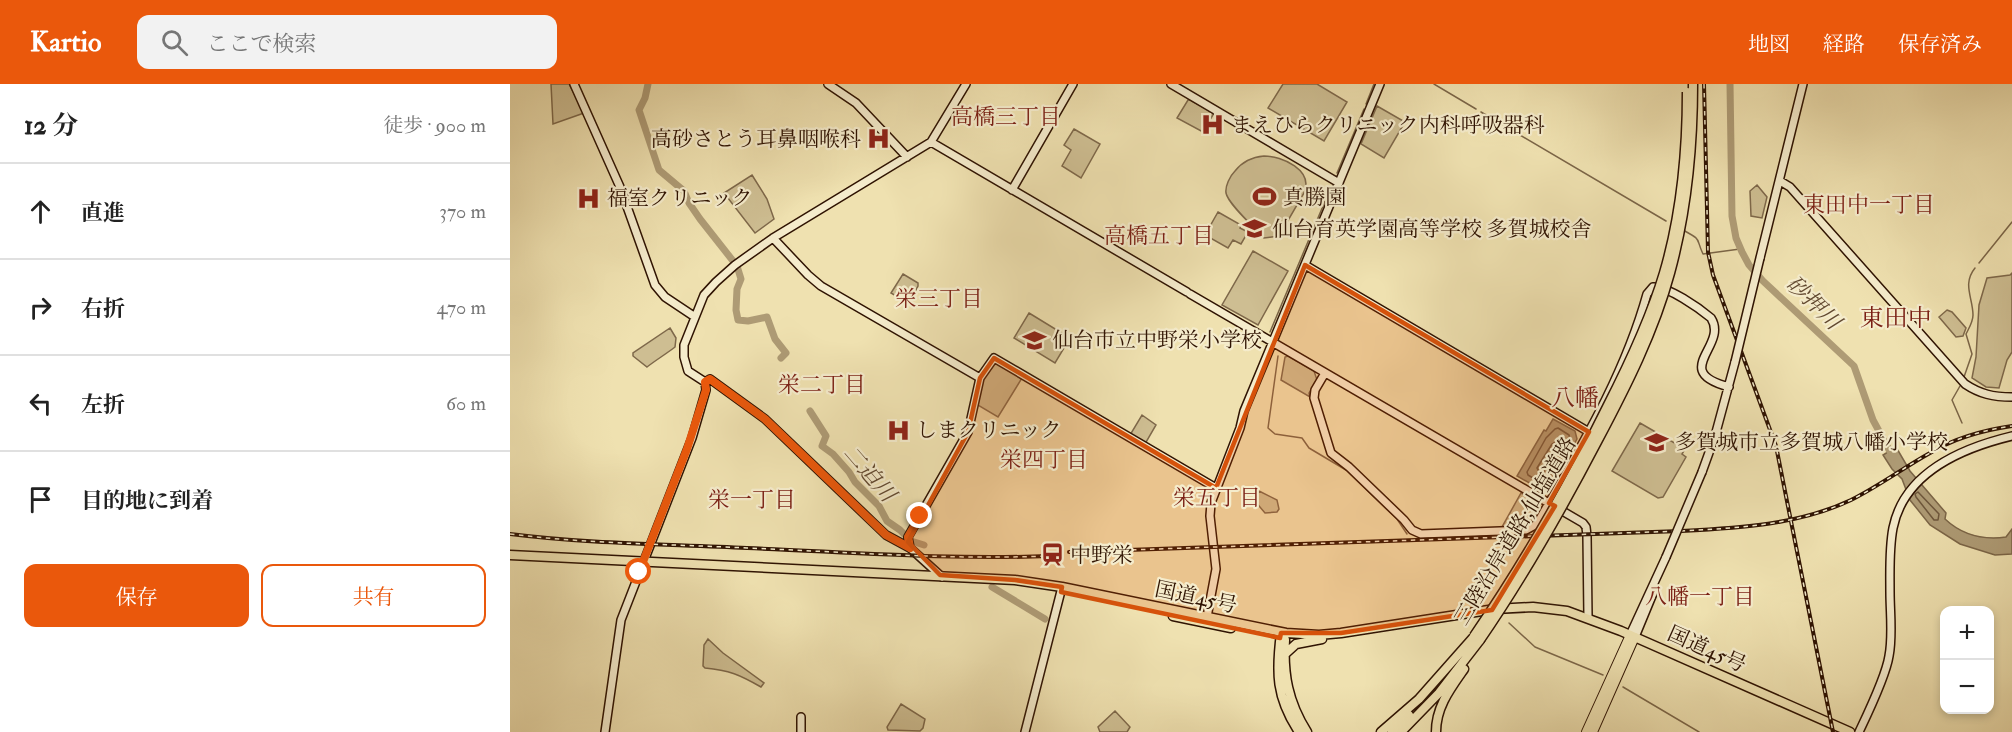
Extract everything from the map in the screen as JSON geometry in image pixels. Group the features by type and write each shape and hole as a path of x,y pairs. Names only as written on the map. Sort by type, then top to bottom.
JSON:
{"highway":[{"name":"三陸沿岸道路;仙塩道路","path":"1392,732 1477,639 1573,475 1648,320 1664,273 1676,221 1683,170 1688,84"},
{"name":"三陸沿岸道路;仙塩道路","path":"1401,732 1439,693 1509,596 1563,504 1631,374 1659,307 1677,249 1686,197 1692,137 1693,84"},
{"name":"国道45号","path":"510,555 641,564"},
{"name":"国道45号","path":"510,560 1007,579 1206,617 1283,635 1341,633 1495,609 1520,607 1556,609 1588,617 1839,732"},
{"name":"国道45号","path":"1061,589 1283,635 1322,639 1475,617 1531,612 1567,615 1631,638 1850,732"},
{"path":"1283,635 1286,684 1290,700 1307,732"},
{"path":"1283,635 1277,675 1279,687 1299,732"},
{"path":"1284,656 1293,645 1322,639"},
{"path":"1381,732 1419,699 1477,639"},
{"path":"1436,732 1438,715 1443,702 1477,639"}],"main road":[{"path":"1586,732 1631,638"},
{"path":"1593,732 1631,638"}],"street":[{"path":"574,84 620,187 655,285 665,297 695,317"},
{"path":"828,84 856,103 907,157"},
{"path":"605,732 619,628 641,564 692,438 706,390 705,382 688,370 684,357 684,345 704,295 736,264 773,238 931,142 966,84"},
{"path":"1012,190 1073,84"},
{"path":"1171,84 1339,183"},
{"path":"1206,617 1216,569 1210,508 1216,488 1272,342 1380,84"},
{"path":"1631,638 1654,591 1654,585 1715,436 1803,84"},
{"path":"931,142 1583,523 1586,527 1588,617"},
{"path":"1780,181 1790,187 1965,384 1984,395 1997,398 2012,397"},
{"path":"773,238 821,286 980,378"},
{"path":"1305,265 1589,432"},
{"path":"1325,373 1315,390 1314,398 1331,453 1362,479 1416,532 1428,534 1526,530 1537,524 1589,432 1628,351 1647,294 1653,287 1657,286 1671,292 1711,318 1715,324 1715,330 1702,360 1702,370 1707,379 1729,387"},
{"path":"909,542 968,432 980,378 994,358 1216,488"},
{"path":"705,382 710,379 765,419 886,535 909,542 943,578"},
{"path":"1858,732 1889,659 1892,532 1905,498 1926,474 1945,461 1961,453 2012,436"},
{"path":"1024,732 1061,589"},
{"path":"801,717 801,732"}],"highlighted area":[{"path":"1305,265 1589,432 1549,503 1555,506 1492,610 1341,633 1281,633 1280,638 1061,592 1062,587 1015,580 940,575 908,542 968,432 980,378 994,358 1216,488"}],"shaded area":[{"path":"551,84 569,84 584,113 553,124"},
{"path":"1283,84 1317,84 1347,102 1324,141 1268,108"},
{"path":"1188,100 1214,113 1203,132 1177,118"},
{"path":"1377,106 1405,122 1384,158 1361,144"},
{"path":"1074,129 1100,144 1081,178 1062,166 1071,150 1064,145"},
{"name":"真勝園","path":"1264,156 1279,159 1294,166 1305,178 1306,185 1304,193 1279,236 1264,238 1242,216 1228,198 1226,190 1233,173 1241,165 1251,159"},
{"path":"752,175 767,199 774,219 755,233 724,193"},
{"path":"1757,185 1767,197 1762,218 1751,216 1750,191"},
{"path":"1218,212 1241,225 1240,228 1248,232 1241,244 1233,240 1228,248 1205,235"},
{"path":"1253,251 1288,271 1258,325 1222,305"},
{"path":"2012,273 2012,352 2007,360 1999,388 1986,387 1972,378 1976,357 1979,305 1987,278"},
{"path":"903,274 918,283 910,301 906,302 891,293"},
{"path":"1947,310 1952,312 1966,328 1963,336 1956,337 1939,317"},
{"path":"1029,313 1070,338 1055,363 1014,338"},
{"path":"670,328 676,338 675,347 647,367 633,356 633,353"},
{"path":"1288,356 1314,371 1317,380 1309,393 1310,397 1281,380 1285,357"},
{"path":"994,361 1022,378 998,417 976,404 982,379"},
{"path":"1142,415 1156,425 1145,444 1130,435"},
{"path":"1640,423 1685,449 1682,454 1686,457 1663,497 1658,498 1612,471"},
{"path":"1259,491 1277,500 1279,509 1277,512 1265,513 1254,500"},
{"path":"1521,493 1538,502 1540,510 1532,521 1524,526 1502,527"},
{"path":"708,639 764,683 761,687 734,674 705,668 703,666 704,645"},
{"path":"901,704 925,719 920,731 888,730 887,727"},
{"path":"1115,711 1130,727 1127,732 1100,732 1098,727"}],"water":[{"path":"1553,419 1575,431 1577,439 1550,488 1542,490 1517,476"},
{"path":"1896,447 1910,471 1946,513 1945,519 1966,533 1982,537 2006,537 2012,529 2012,554 1995,555 1960,544 1930,525 1910,500 1902,479 1883,455"}],"waterway":[{"name":"二迫川","path":"648,84 639,110 659,170 684,191 700,219 737,266 741,279 737,289 738,320 748,321 767,317 775,339 786,353 781,358"},
{"path":"1366,104 1374,84"},
{"path":"1434,84 1476,109"},
{"name":"砂押川","path":"1730,84 1732,216 1736,238 1742,252 1749,265 1763,281 1854,366 1873,420 1893,457"},
{"path":"1337,173 1364,109"},
{"path":"1481,112 1666,221"},
{"path":"1270,332 1331,187"},
{"path":"1979,263 2012,222"},
{"path":"1683,230 1696,238 1703,254 1740,249"},
{"path":"1964,377 1972,354 1966,334 1973,318 1969,280 1975,268"},
{"path":"1278,356 1268,428 1275,434 1302,438 1309,448 1346,470 1397,519 1407,534"},
{"path":"1960,386 1952,400 1962,423"},
{"name":"二迫川","path":"810,411 826,436 822,446 833,454 855,482 879,506 887,521 911,541 924,545"},
{"name":"二迫川","path":"992,587 1045,619"},
{"path":"1509,623 1535,647 1603,675"},
{"path":"1623,687 1699,732"}],"railway":[{"path":"1704,84 1708,252 1713,275 1776,446 1833,732"},
{"path":"1069,552 1681,531 1768,524 1810,515 1851,500 1949,443 1980,432 2012,426"},
{"path":"510,534 599,542 898,555 1049,556"}],"place":[{"name":"まえひらクリニック内科呼吸器科","path":"1213,125"},
{"name":"高砂さとう耳鼻咽喉科","path":"879,139"},
{"name":"真勝園","path":"1265,197"},
{"name":"福室クリニック","path":"589,198"},
{"name":"仙台育英学園高等学校 多賀城校舎","path":"1254,229"},
{"name":"仙台市立中野栄小学校","path":"1034,340"},
{"name":"しまクリニック","path":"898,430"},
{"name":"多賀城市立多賀城八幡小学校","path":"1657,442"},
{"name":"中野栄","path":"1052,555"}],"district":[{"name":"高橋三丁目","path":"1006,116"},
{"name":"東田中一丁目","path":"1869,204"},
{"name":"高橋五丁目","path":"1159,235"},
{"name":"栄三丁目","path":"939,298"},
{"name":"東田中","path":"1896,318"},
{"name":"栄二丁目","path":"822,384"},
{"name":"八幡","path":"1575,398"},
{"name":"栄四丁目","path":"1044,459"},
{"name":"栄五丁目","path":"1217,497"},
{"name":"栄一丁目","path":"752,499"},
{"name":"八幡一丁目","path":"1700,596"}],"route":[{"path":"639,572 692,438 706,390 705,382 710,379 765,419 886,535 910,548 908,537 920,516"}]}
